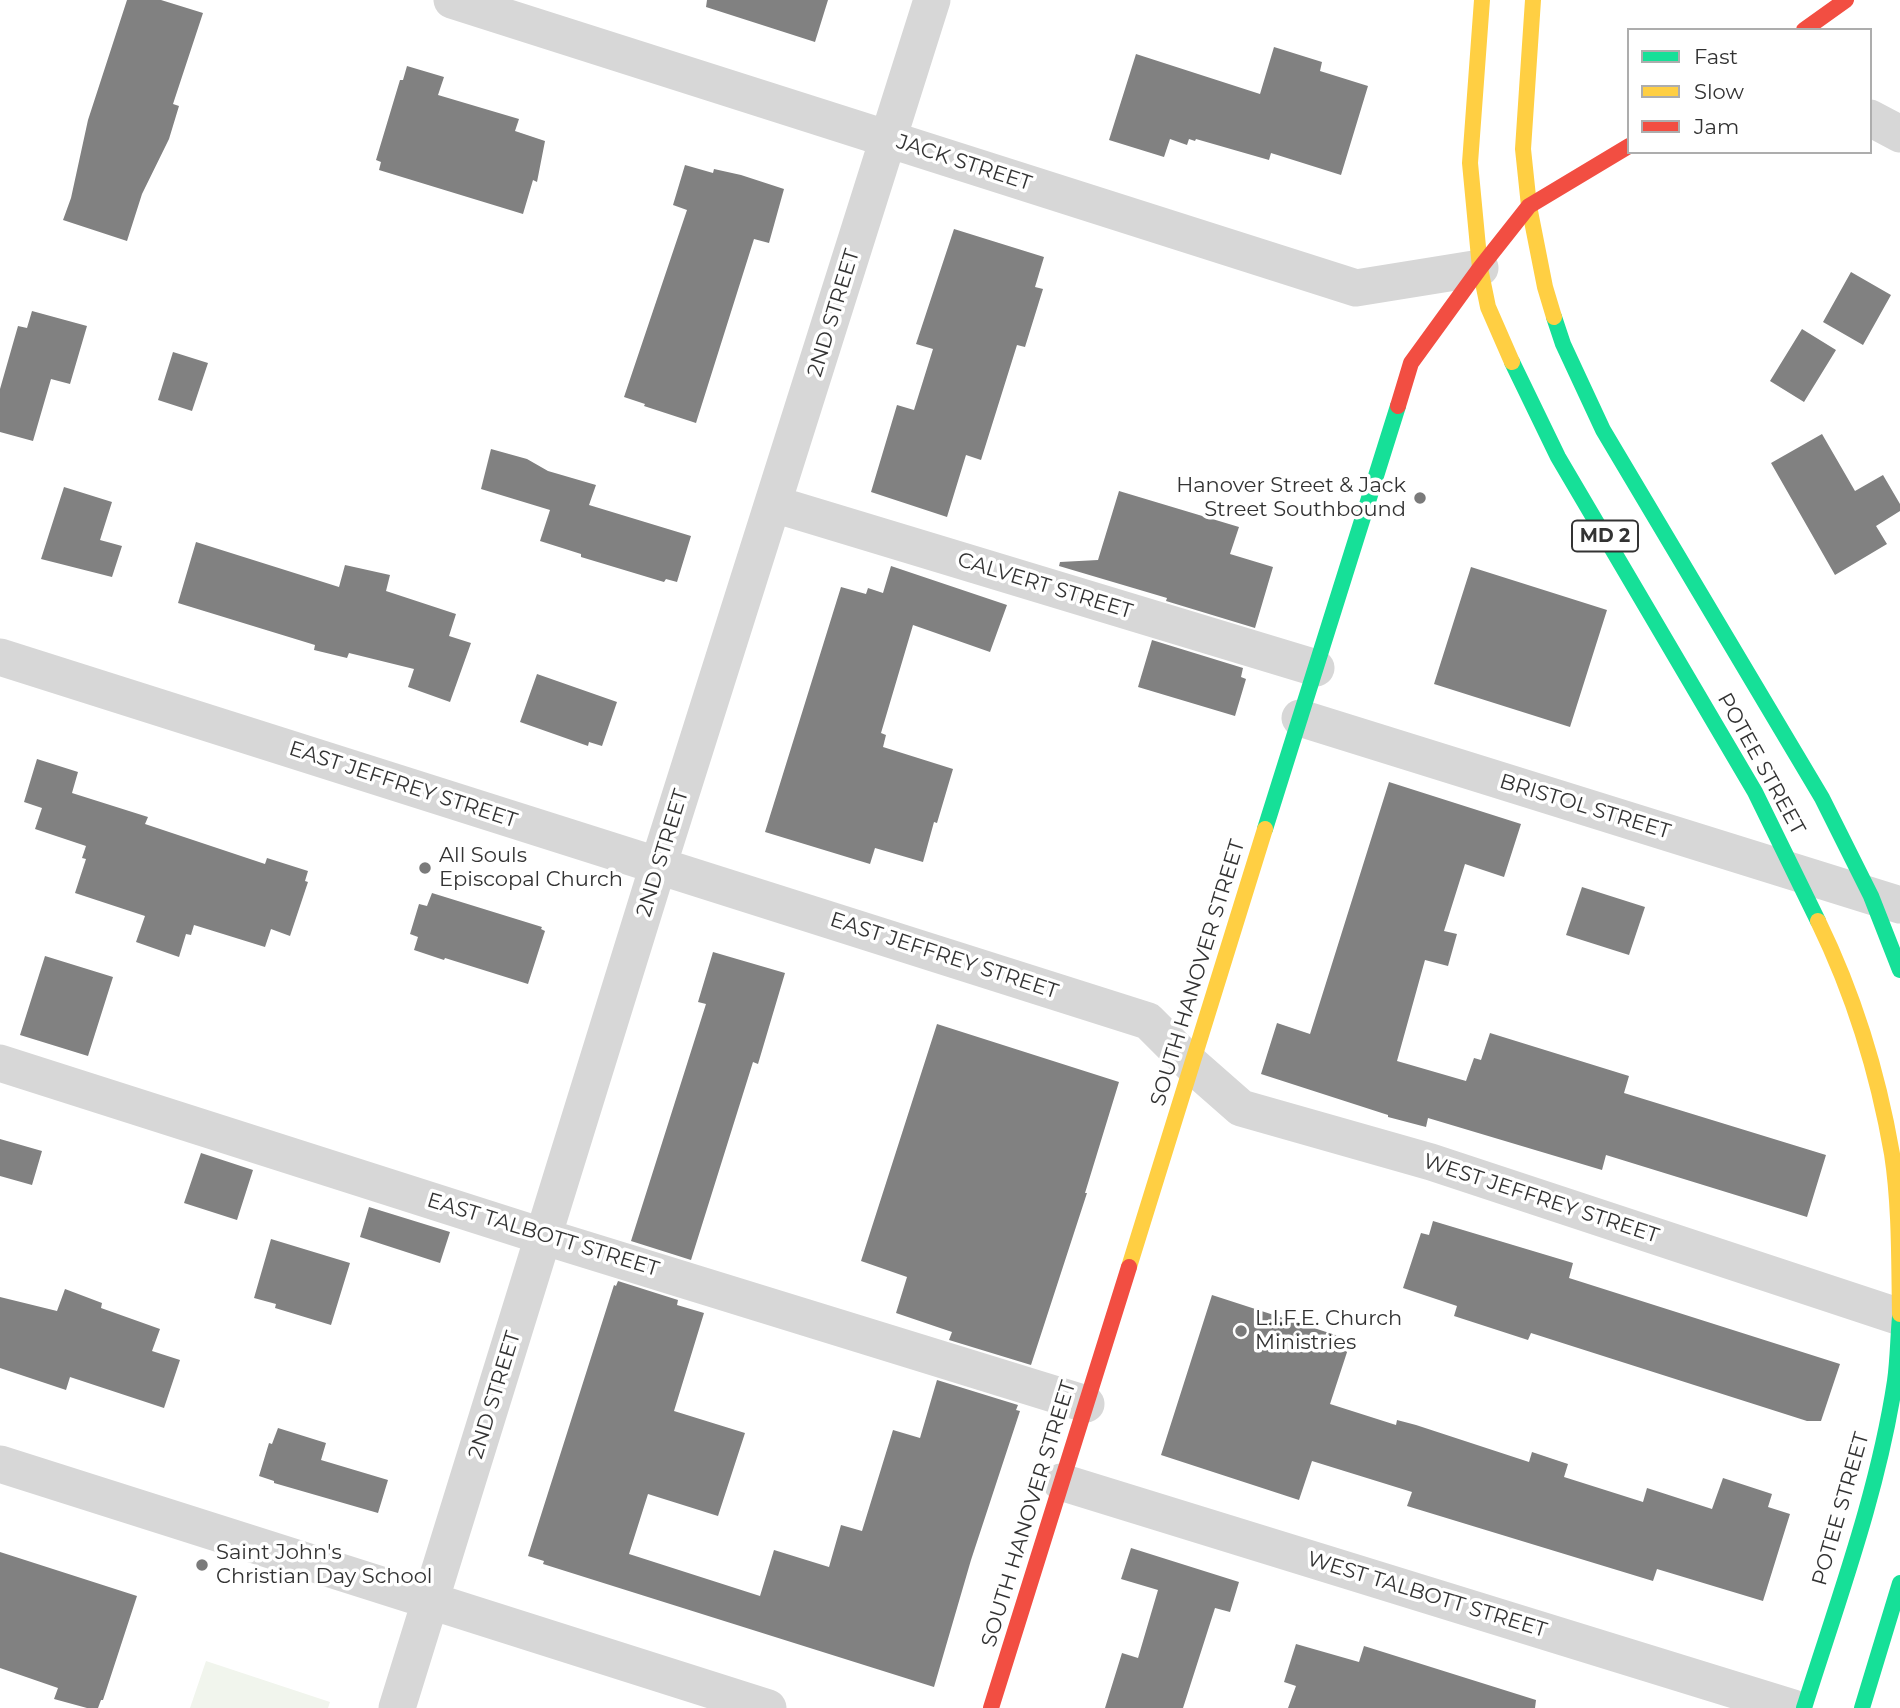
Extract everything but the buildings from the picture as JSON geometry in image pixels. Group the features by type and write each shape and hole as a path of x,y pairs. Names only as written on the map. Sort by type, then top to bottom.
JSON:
{"main road":[{"name":"MD 2","path":"1480,268 1470,163 1482,0"},
{"name":"MD 2","path":"1529,206 1523,149 1533,0"},
{"path":"1807,28 1846,0"},
{"path":"1529,206 1627,147"},
{"name":"SOUTH HANOVER STREET","path":"991,1708 1411,362 1529,206"},
{"name":"POTEE STREET","path":"1529,206 1545,287 1563,344 1603,430 1885,901 1900,970"},
{"name":"POTEE STREET","path":"1480,268 1488,307 1516,373 1558,457 1755,792 1797,873 1841,968 1873,1063 1892,1156 1899,1243 1900,1316 1895,1381 1882,1447 1866,1507 1804,1708"},
{"path":"1862,1708 1900,1584"}],"street":[{"name":"JACK STREET","path":"452,0 1356,288 1480,268"},
{"name":"2ND STREET","path":"397,1708 932,0"},
{"path":"1872,119 1900,134"},
{"name":"CALVERT STREET","path":"774,505 1316,668"},
{"name":"EAST JEFFREY STREET","path":"0,657 1148,1021 1192,1065"},
{"name":"BRISTOL STREET","path":"1300,718 1885,901"},
{"name":"EAST TALBOTT STREET","path":"0,1063 545,1237 1086,1404"},
{"name":"WEST JEFFREY STREET","path":"1192,1065 1241,1108 1431,1162 1900,1316"},
{"path":"0,1464 768,1708"},
{"name":"WEST TALBOTT STREET","path":"1061,1482 1793,1708"}],"shaded area":[{"path":"206,1661 330,1702 328,1708 190,1708"}],"traffic: fast":[{"path":"1554,317 1563,344 1603,430 1822,798 1871,896 1900,970"},
{"path":"1512,362 1558,457 1755,792 1818,921"},
{"path":"1265,829 1398,406"},
{"path":"1804,1708 1868,1505 1888,1423 1895,1381 1900,1317"},
{"path":"1862,1708 1900,1583"}],"traffic: slow":[{"path":"1482,0 1470,163 1480,268 1488,307 1512,362"},
{"path":"1533,0 1523,149 1529,206 1545,287 1554,317"},
{"path":"1129,1267 1265,829"},
{"path":"1818,921 1854,1006 1872,1064 1886,1124 1896,1193 1900,1314"}],"traffic: jam":[{"path":"1807,28 1846,0"},
{"path":"1398,406 1411,363 1529,206 1627,147"},
{"path":"991,1708 1129,1267"}],"place":[{"name":"Hanover Street & Jack Street Southbound","path":"1420,498"},
{"name":"All Souls Episcopal Church","path":"425,868"},
{"name":"L.I.F.E. Church Ministries","path":"1241,1331"},
{"name":"Saint John's Christian Day School","path":"202,1565"}]}
